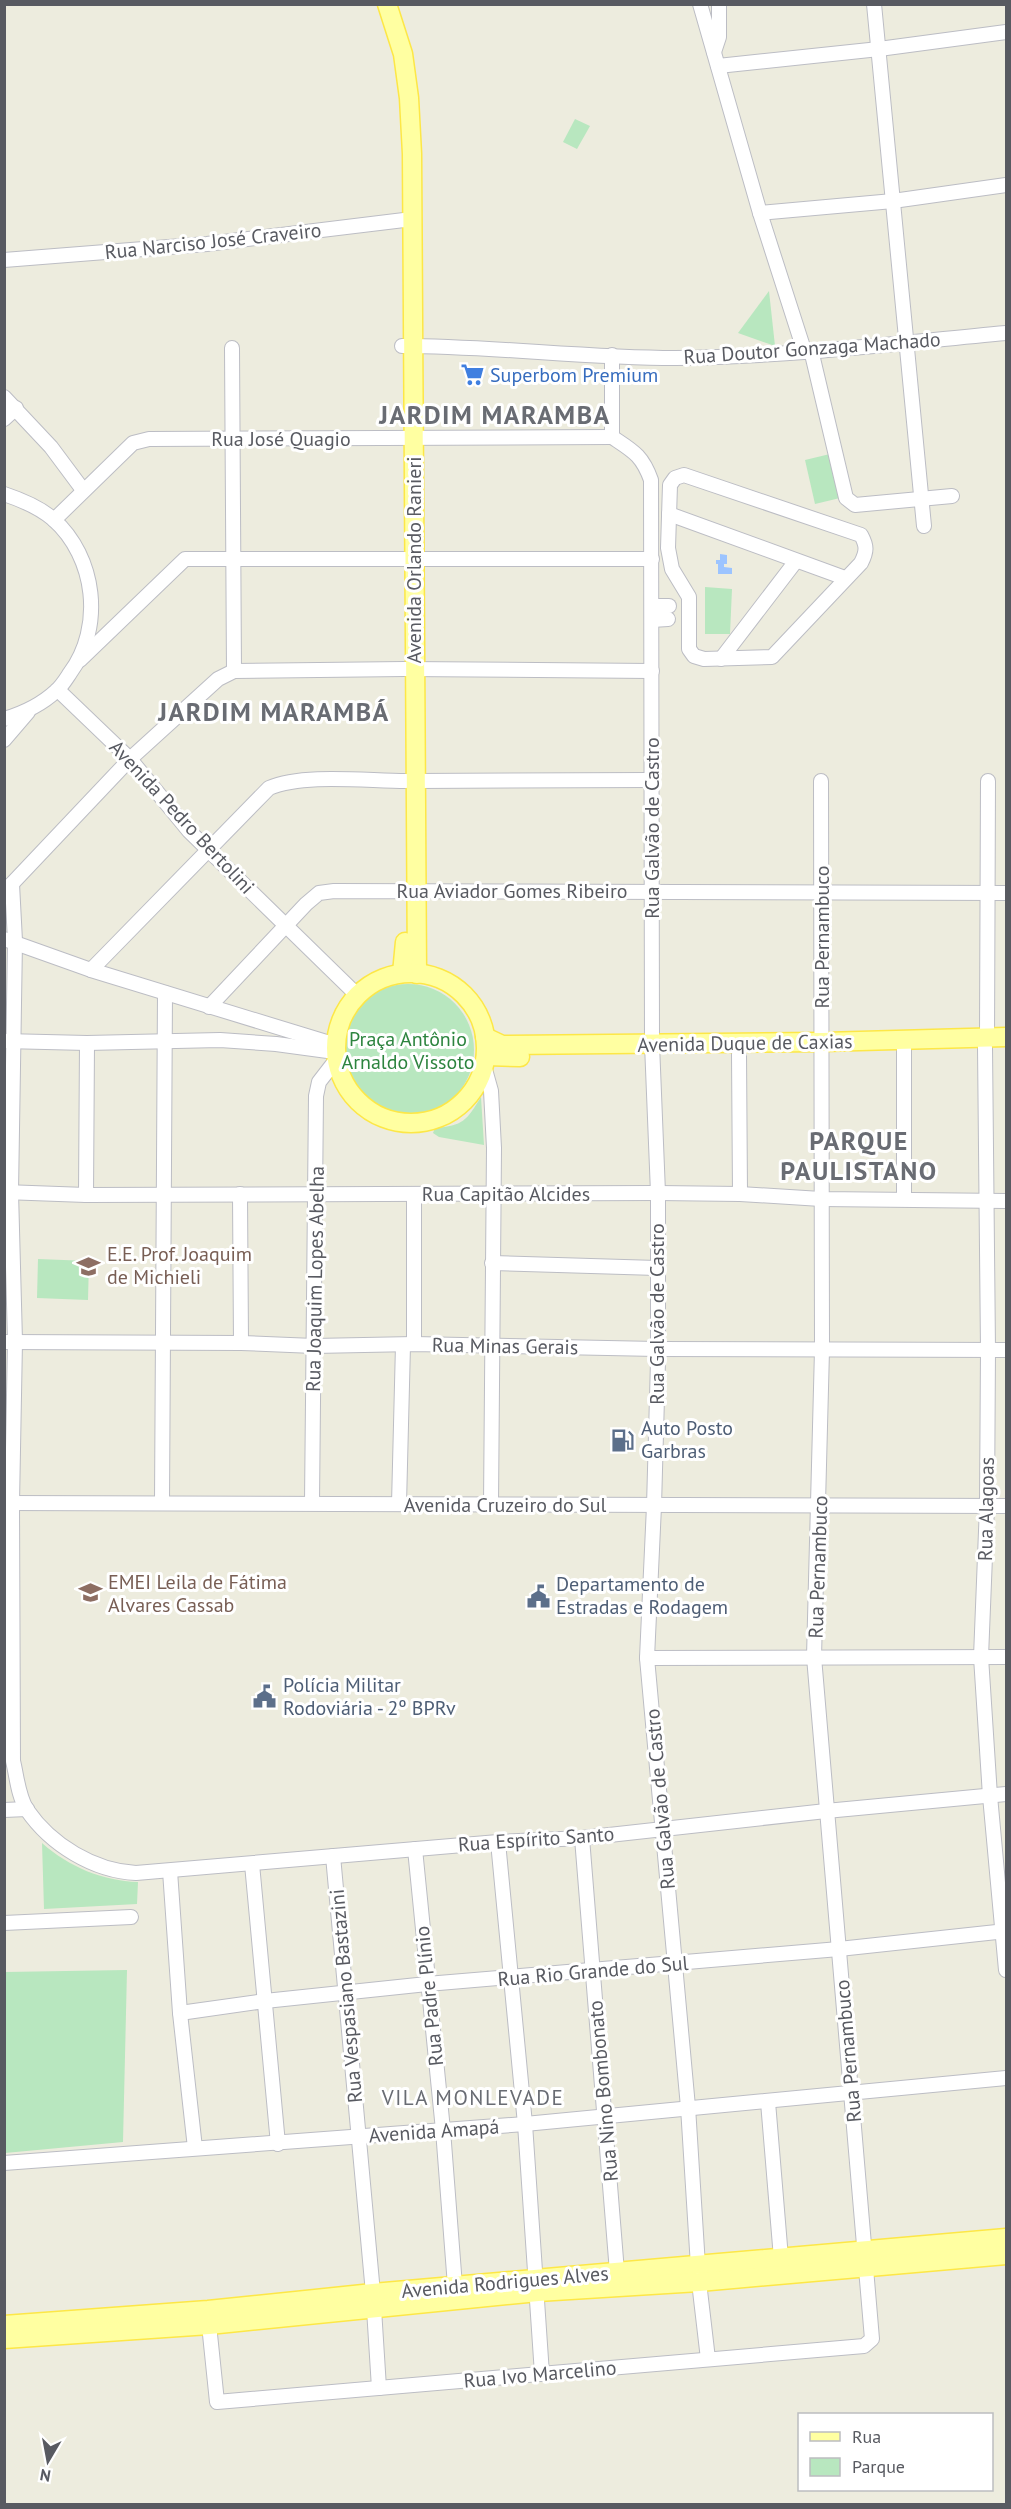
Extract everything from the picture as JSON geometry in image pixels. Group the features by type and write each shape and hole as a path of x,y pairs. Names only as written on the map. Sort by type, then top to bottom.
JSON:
{"main road":[{"name":"Avenida Orlando Ranieri","path":"378,4 391,44 399,85 409,221"},
{"name":"Avenida Orlando Ranieri","path":"387,4 404,54 409,98 410,974"},
{"path":"410,974 443,980 458,990 476,1011 485,1036 485,1061 477,1085 464,1101 448,1114 429,1121 408,1123 388,1120 369,1111 353,1097 342,1080 335,1052 337,1031 344,1012 357,995 370,984 386,977 410,974"},
{"name":"Avenida Duque de Caxias","path":"485,1036 502,1045 739,1054 823,1048 986,1042 1006,1047"},
{"name":"Avenida Duque de Caxias","path":"485,1061 652,1050 904,1048 986,1042 1006,1037"},
{"name":"Avenida Rodrigues Alves","path":"4,2338 373,2300 866,2259 1006,2238"},
{"name":"Avenida Rodrigues Alves","path":"373,2300 455,2286 537,2286 617,2272 698,2274 782,2258 866,2259 1006,2255"},
{"name":"Avenida Rodrigues Alves","path":"4,2325 208,2318"}],"street":[{"path":"700,4 760,213 808,350 846,498 855,506 952,496"},
{"path":"714,52 720,31 719,4"},
{"path":"874,4 924,526"},
{"path":"718,66 879,49 1006,32"},
{"path":"760,213 893,201 1006,185"},
{"name":"Rua Narciso José Craveiro","path":"7,259 207,244 409,221"},
{"name":"Rua Doutor Gonzaga Machado","path":"408,346 612,355 727,357 1006,333"},
{"path":"232,348 234,671"},
{"path":"612,355 612,437"},
{"path":"4,397 51,447 83,490"},
{"path":"4,419 16,408"},
{"name":"Rua José Quagio","path":"54,520 133,443 149,439 612,437"},
{"name":"Rua Galvão de Castro","path":"612,437 638,453 651,480 652,1050 657,1193 657,1349 654,1506 647,1658 688,2107 698,2274 708,2359"},
{"path":"690,475 861,535 866,544 866,554 845,578 772,657 704,659 694,656 689,649 679,614 689,597 672,569 668,548 670,485 675,478 690,475"},
{"path":"4,494 29,503 54,520 77,549 90,585 91,623 80,660"},
{"path":"669,514 845,578"},
{"path":"4,740 28,711 58,690 80,660 185,560 652,559"},
{"path":"721,658 796,561"},
{"path":"652,613 679,614"},
{"path":"4,1810 27,1809 19,1790 13,1761 9,1657 10,940 8,888 130,759 218,680 234,671 652,671"},
{"name":"Avenida Pedro Bertolini","path":"58,690 130,759 189,831 357,995"},
{"path":"4,719 28,711"},
{"path":"91,970 269,788 282,782 300,780 652,780"},
{"name":"Rua Alagoas","path":"988,781 987,1506 981,1657 990,1796 1006,1970"},
{"name":"Rua Pernambuco","path":"821,782 822,1350 820,1506 814,1657 872,2335 872,2339 864,2346"},
{"name":"Rua Aviador Gomes Ribeiro","path":"208,1007 306,904 320,893 652,891 1006,893"},
{"path":"10,940 91,970 208,1007 335,1052"},
{"path":"162,1503 165,993"},
{"path":"9,1041 87,1043 220,1040 335,1052"},
{"path":"86,1195 87,1043"},
{"path":"904,1048 904,1199"},
{"name":"Rua Joaquim Lopes Abelha","path":"312,1503 316,1096 319,1082 335,1052"},
{"path":"739,1054 740,1194"},
{"path":"485,1061 491,1091 493,1193 491,1503"},
{"name":"Rua Capitão Alcides","path":"8,1192 86,1195 657,1193 740,1194 821,1199 1006,1201"},
{"path":"240,1194 241,1343"},
{"path":"399,1504 414,1194"},
{"path":"492,1263 657,1268"},
{"name":"Rua Minas Gerais","path":"10,1342 657,1349 1006,1350"},
{"name":"Avenida Cruzeiro do Sul","path":"8,1503 1006,1506"},
{"path":"647,1658 1006,1657"},
{"name":"Rua Espírito Santo","path":"27,1809 47,1831 70,1850 98,1866 117,1872 252,1864 498,1842 582,1838 1006,1794"},
{"name":"Rua Nino Bombonato","path":"582,1838 617,2272"},
{"path":"498,1842 525,2124 542,2374"},
{"name":"Rua Padre Plínio","path":"415,1849 443,2130 455,2286"},
{"name":"Rua Vespasiano Bastazini","path":"333,1856 379,2388"},
{"path":"252,1864 278,2144"},
{"path":"170,1870 180,2013 195,2148"},
{"path":"4,1923 130,1917"},
{"name":"Rua Rio Grande do Sul","path":"180,2013 265,2001 428,1984 839,1949 1004,1931"},
{"name":"Avenida Amapá","path":"4,2163 525,2124 1006,2078"},
{"path":"768,2102 782,2258"},
{"name":"Rua Ivo Marcelino","path":"208,2318 217,2402 864,2346"}],"green space":[{"path":"575,119 590,126 577,149 563,142"},
{"path":"769,291 775,346 738,333"},
{"path":"830,454 840,498 815,504 805,460"},
{"path":"705,587 732,589 730,634 705,634"},
{"name":"Praça Antônio Arnaldo Vissoto","path":"408,984 433,989 455,1003 469,1025 474,1050 469,1075 455,1097 433,1111 408,1116 383,1111 361,1097 347,1075 342,1050 347,1025 361,1003 383,989"},
{"path":"481,1097 484,1145 439,1137 433,1133 435,1128 452,1126 463,1120"},
{"path":"38,1259 89,1261 88,1300 37,1298"},
{"path":"42,1843 75,1866 99,1876 138,1882 137,1904 44,1909"},
{"path":"127,1970 123,2142 5,2153 5,1972"}],"water":[{"path":"720,554 727,555 727,564 724,564 724,567 732,568 732,574 718,574 716,560 720,560"}],"place":[{"name":"Superbom Premium","path":"472,375"},
{"name":"E.E. Prof. Joaquim de Michieli","path":"89,1266"},
{"name":"Auto Posto Garbras","path":"623,1440"},
{"name":"EMEI Leila de Fátima Alvares Cassab","path":"90,1593"},
{"name":"Departamento de Estradas e Rodagem","path":"538,1596"},
{"name":"Polícia Militar Rodoviária - 2º BPRv","path":"265,1697"}],"district":[{"name":"JARDIM MARAMBA","path":"495,415"},
{"name":"JARDIM MARAMBÁ","path":"274,712"},
{"name":"PARQUE PAULISTANO","path":"859,1156"},
{"name":"VILA MONLEVADE","path":"473,2098"}]}
